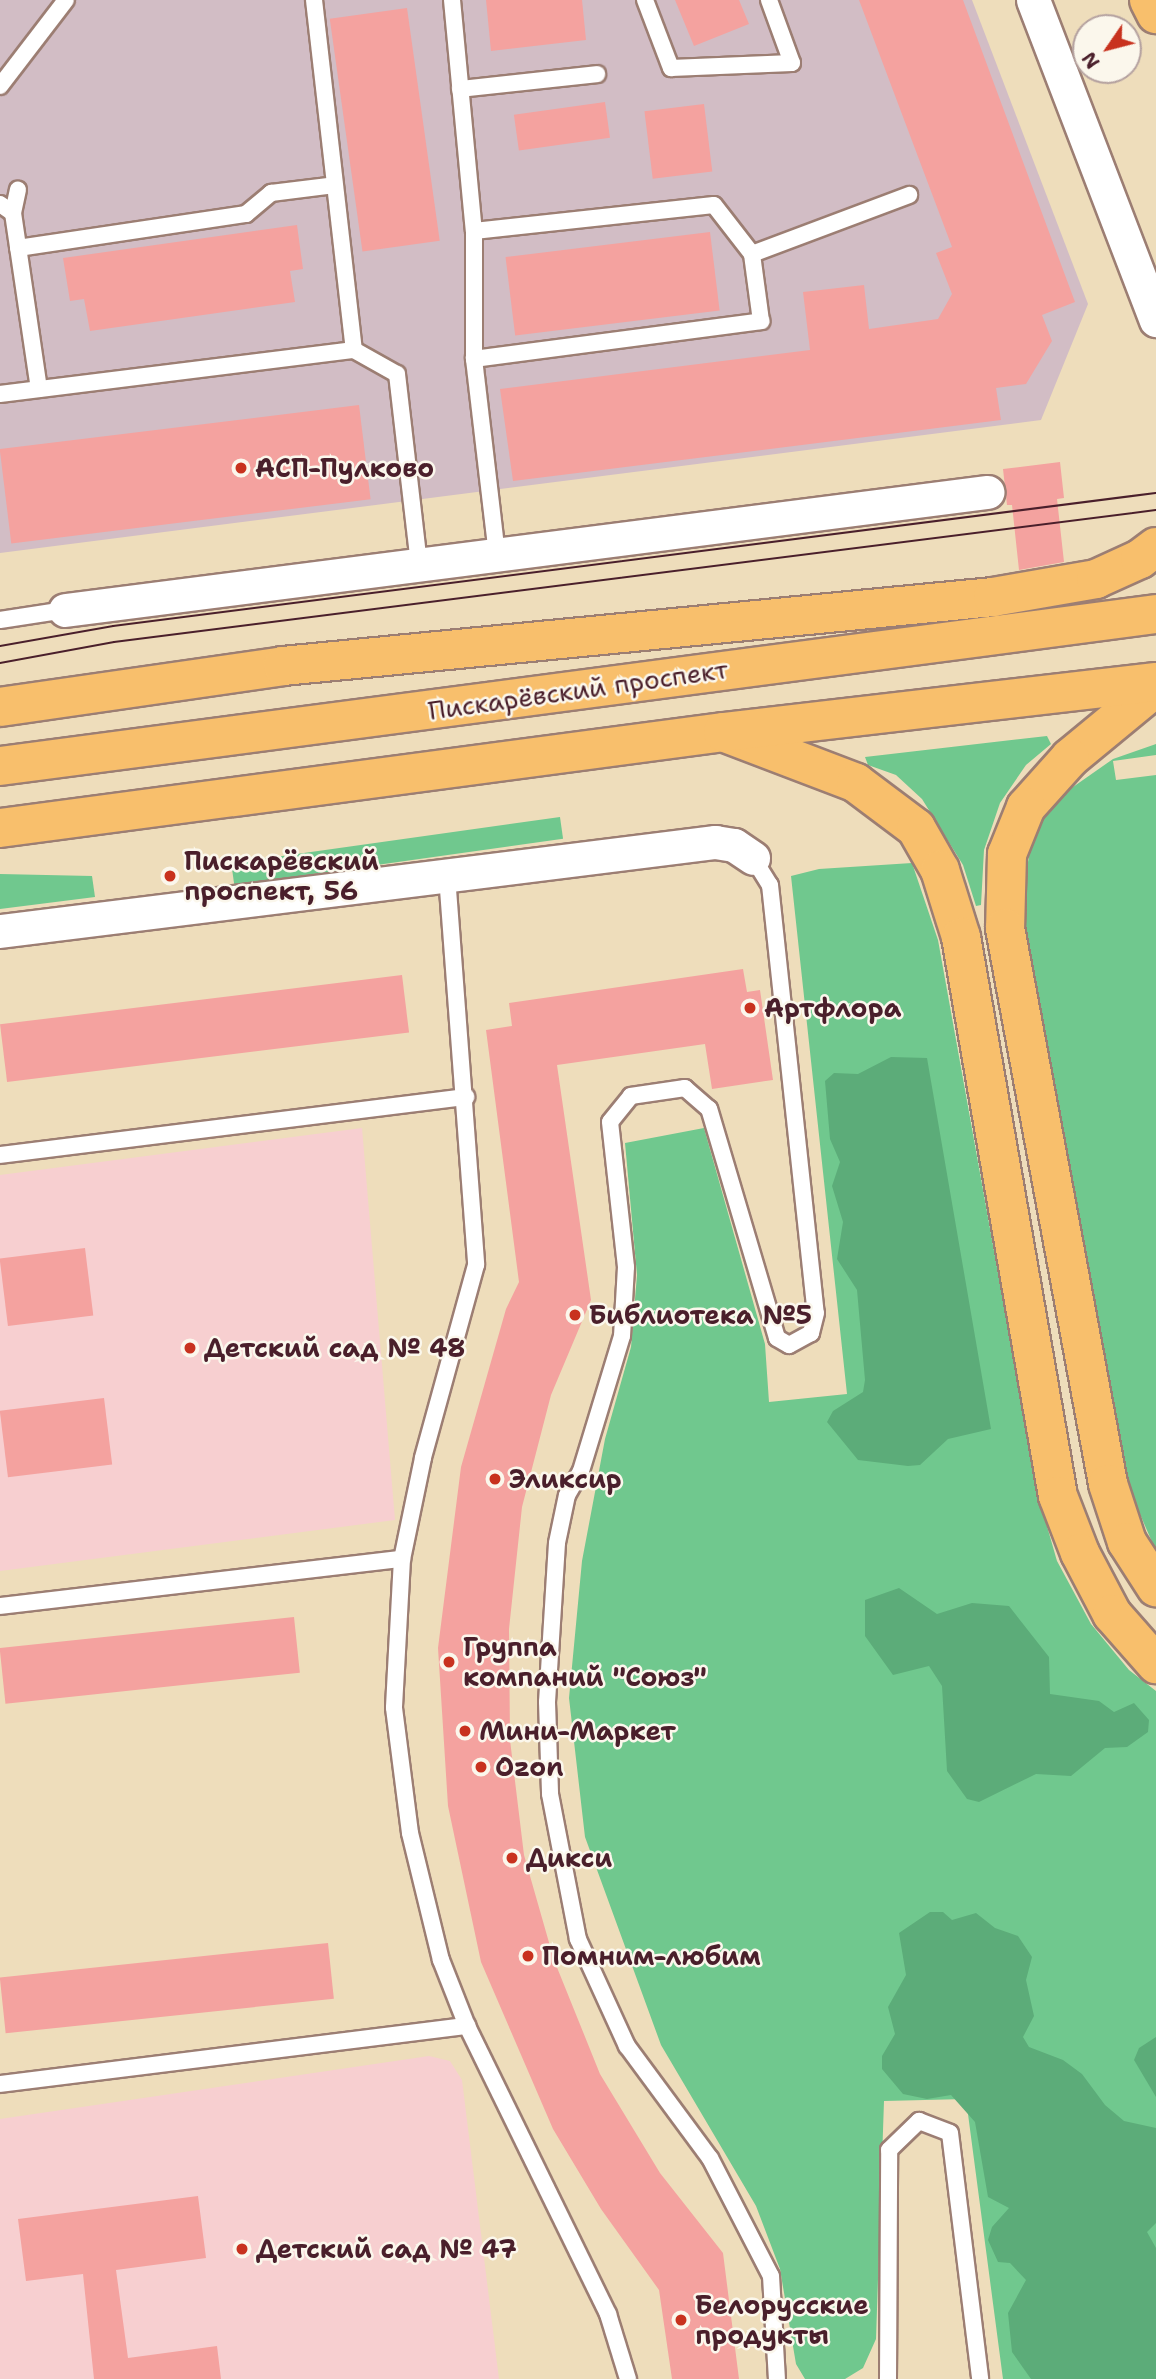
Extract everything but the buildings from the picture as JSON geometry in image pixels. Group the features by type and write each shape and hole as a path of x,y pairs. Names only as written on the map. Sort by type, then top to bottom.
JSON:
{"main road":[{"path":"1149,0 1156,14"},
{"path":"0,707 284,666 929,604 1096,579 1156,547"},
{"name":"Пискарёвский проспект","path":"0,766 1156,614"},
{"path":"0,828 723,732 1156,684"},
{"path":"1156,684 1070,758 1026,807 1007,854 1005,928 1108,1484 1127,1542 1156,1587"},
{"path":"723,732 856,783 916,828 940,870 961,937 1058,1496 1080,1553 1112,1614 1156,1664"}],"street":[{"path":"1034,0 1156,320"},
{"path":"65,610 987,492"},
{"path":"0,931 715,842 734,845 753,858"}],"lane":[{"path":"0,86 66,0"},
{"path":"314,0 354,350"},
{"path":"452,0 474,231 474,359 498,555"},
{"path":"645,0 671,68 792,63 769,0"},
{"path":"460,89 597,74"},
{"path":"18,248 246,214 271,193 335,184"},
{"path":"18,190 6,208 18,248 39,389"},
{"path":"752,254 909,195"},
{"path":"474,231 714,205 752,254 761,321 474,359"},
{"path":"0,394 354,350 397,374 419,565"},
{"path":"0,620 65,610"},
{"path":"753,858 770,885 817,1312 811,1333 789,1345 777,1338 709,1109 685,1088 631,1096 610,1122 626,1266 622,1336 581,1471 568,1495 556,1543 547,1702 550,1794 578,1939 627,2046 710,2158 771,2276 778,2379"},
{"path":"447,876 466,1097 476,1265 423,1458 402,1559 394,1707 410,1833 441,1960 467,2026 608,2314 628,2379"},
{"path":"0,1155 466,1097"},
{"path":"0,1606 402,1559"},
{"path":"0,2084 467,2026"},
{"path":"888,2379 889,2150 919,2120 950,2133 980,2379"}],"shaded area":[{"path":"0,0 972,0 1088,304 1041,420 0,553"},
{"name":"Детский сад № 48","path":"362,1128 395,1520 0,1571 0,1175"},
{"name":"Детский сад № 47","path":"429,2056 450,2061 462,2080 499,2379 0,2379 0,2119"}],"green space":[{"path":"1047,736 1051,744 1026,765 1000,803 984,850 981,905 976,906 963,865 922,799 896,775 868,765 865,757"},
{"path":"1156,744 1156,755 1113,761 1116,780 1156,775 1156,1551 1126,1482 1024,928 1024,886 1030,850 1044,816 1063,794 1113,759"},
{"path":"560,817 563,839 234,885 231,863"},
{"path":"912,863 938,940 1038,1495 1057,1561 1091,1624 1129,1670 1156,1691 1156,2379 1003,2379 966,2099 884,2101 876,2339 863,2368 845,2379 805,2379 796,2364 780,2269 756,2206 661,2045 585,1837 569,1698 582,1561 605,1439 631,1347 637,1275 625,1143 704,1128 765,1344 769,1402 847,1394 791,876 819,869"},
{"path":"0,874 92,876 95,897 0,909"},
{"path":"891,1057 927,1058 991,1429 948,1439 920,1465 908,1466 858,1460 827,1422 833,1411 863,1392 865,1380 857,1290 837,1259 843,1222 832,1186 840,1162 830,1139 825,1081 834,1073 858,1074"},
{"path":"899,1588 937,1614 972,1603 1009,1606 1049,1657 1050,1694 1099,1701 1114,1712 1134,1703 1149,1720 1148,1732 1127,1747 1105,1748 1071,1776 1036,1774 979,1802 967,1799 947,1771 942,1686 929,1666 893,1675 865,1636 865,1600"},
{"path":"930,1912 943,1912 952,1920 976,1913 995,1928 1018,1936 1032,1957 1026,1980 1034,2016 1023,2037 1029,2047 1063,2060 1082,2074 1105,2105 1124,2121 1156,2128 1156,2223 1147,2232 1156,2248 1156,2379 1031,2379 1012,2352 1008,2313 1026,2280 1010,2263 998,2262 988,2240 992,2227 1009,2208 988,2197 975,2122 951,2095 927,2099 903,2094 882,2069 882,2056 895,2034 888,2007 906,1975 899,1933"},
{"path":"1156,2037 1156,2097 1134,2060 1139,2048"}],"tram line":[{"path":"0,646 113,626 1156,493"},
{"path":"0,663 114,642 1156,510"}],"place":[{"name":"АСП-Пулково","path":"241,468"},
{"name":"Пискарёвский проспект, 56","path":"170,876"},
{"name":"Артфлора","path":"750,1008"},
{"name":"Библиотека №5","path":"575,1315"},
{"name":"Детский сад № 48","path":"190,1348"},
{"name":"Эликсир","path":"495,1479"},
{"name":"Группа компаний \"Союз\"","path":"449,1662"},
{"name":"Мини-Маркет","path":"465,1731"},
{"name":"Ozon","path":"481,1767"},
{"name":"Дикси","path":"512,1858"},
{"name":"Помним-любим","path":"528,1956"},
{"name":"Детский сад № 47","path":"242,2249"},
{"name":"Белорусские продукты","path":"681,2320"}]}
